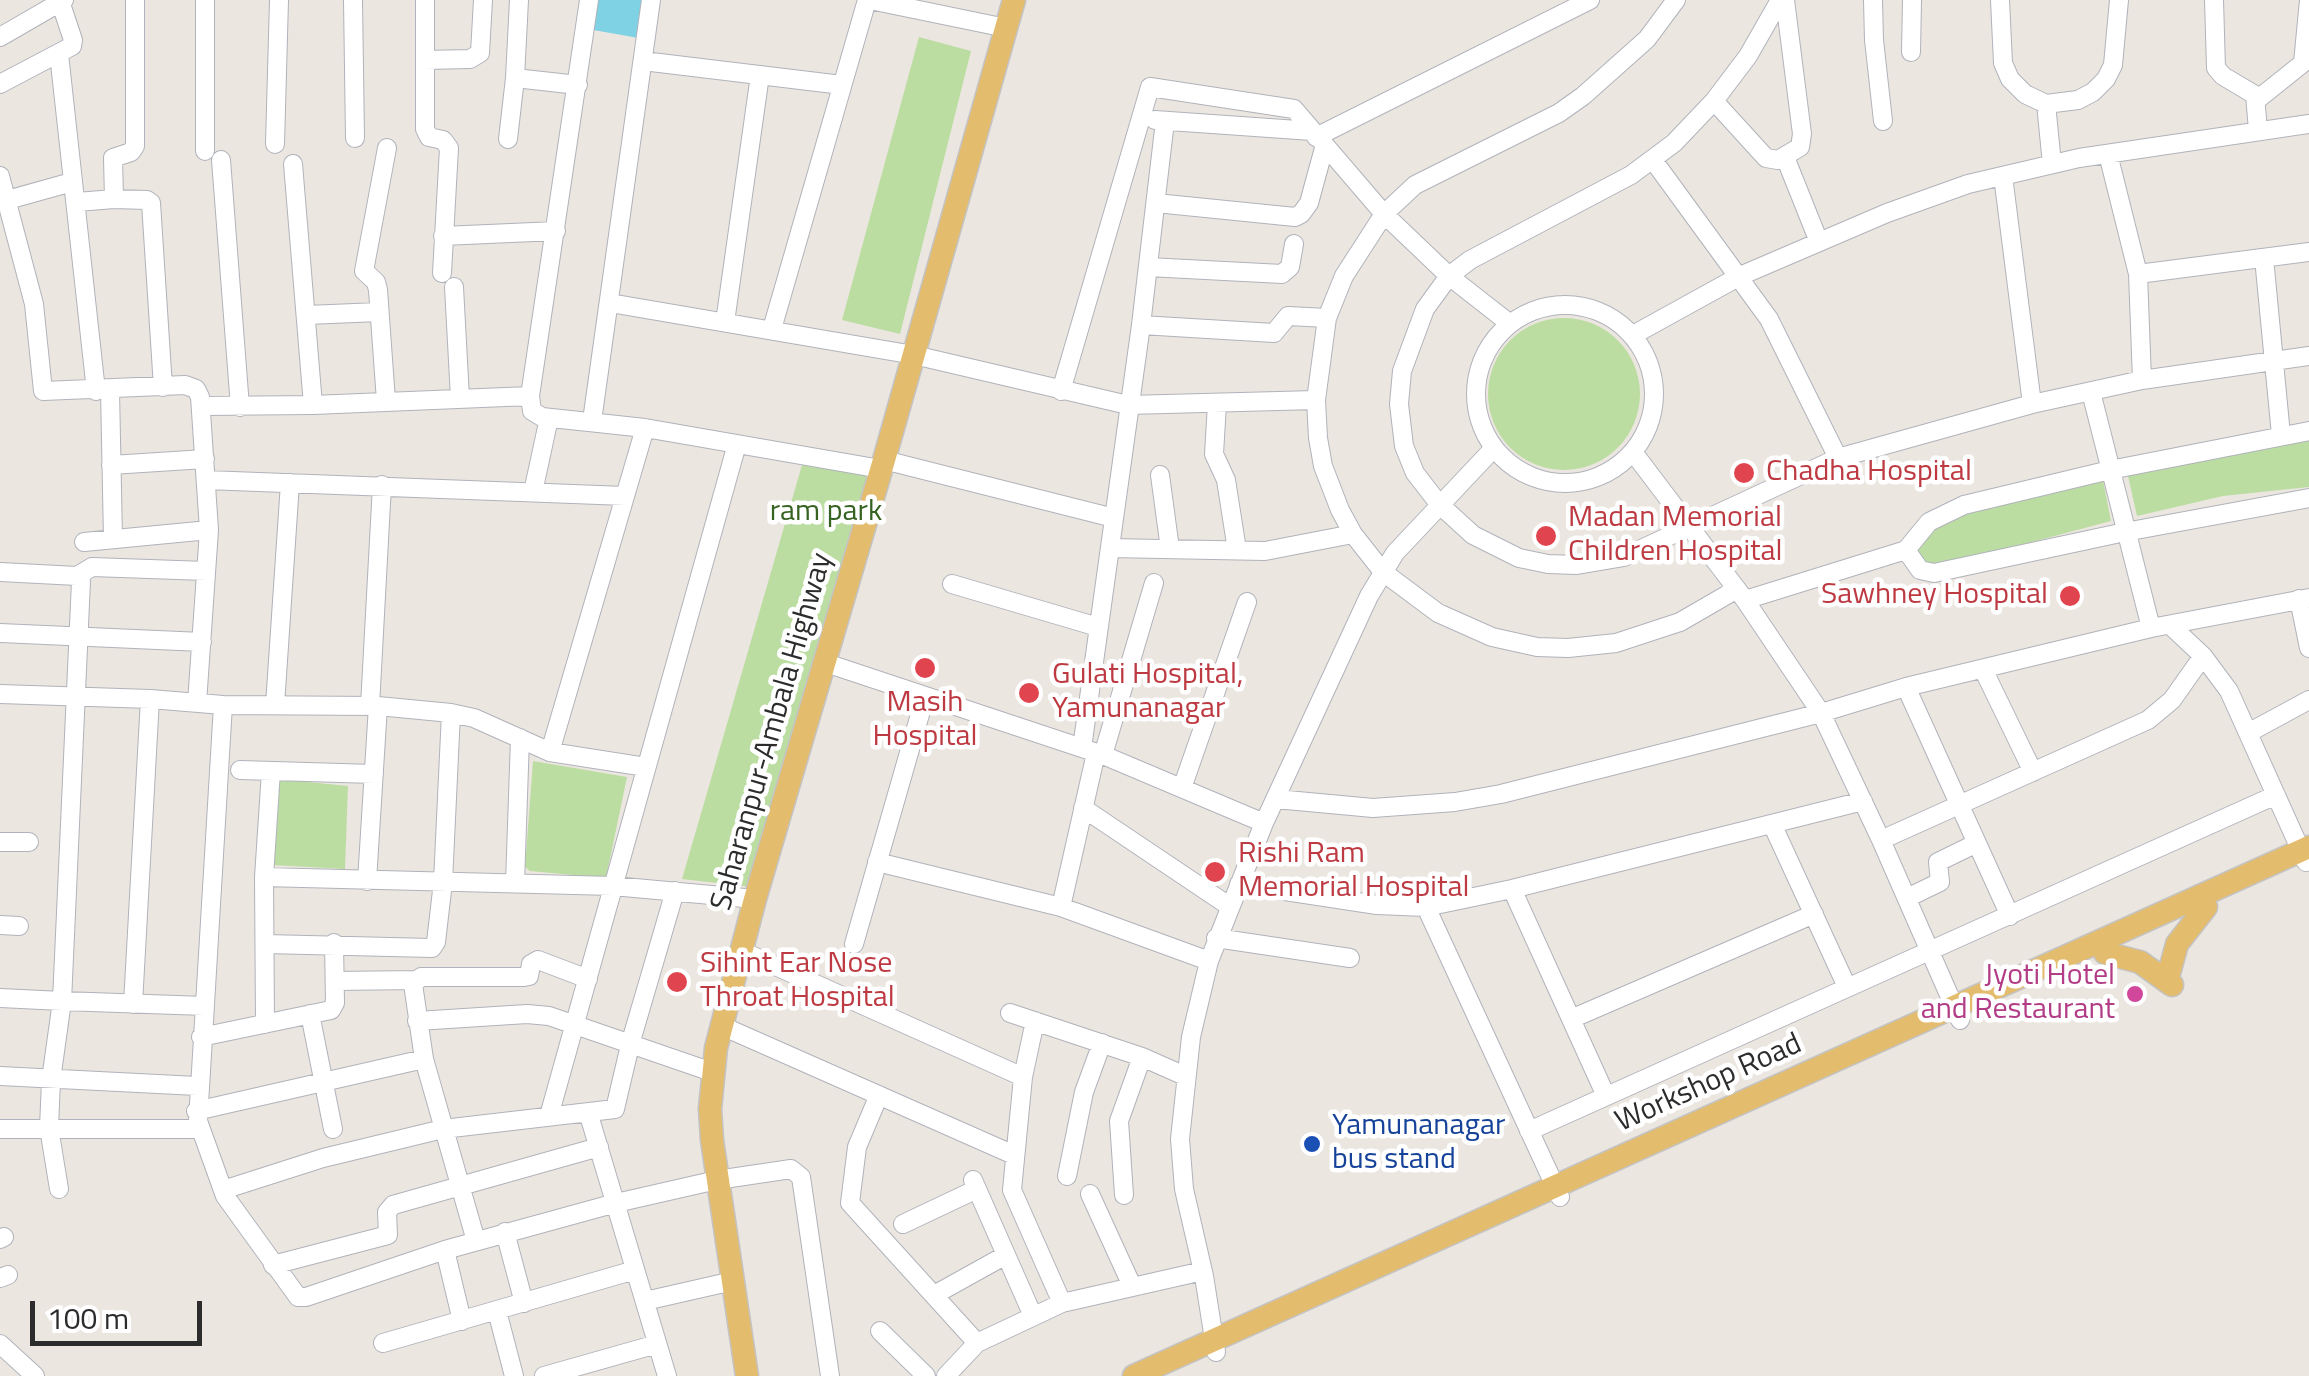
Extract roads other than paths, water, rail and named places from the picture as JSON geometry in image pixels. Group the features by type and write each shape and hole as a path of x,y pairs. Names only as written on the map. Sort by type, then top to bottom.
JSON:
{"main road":[{"name":"Saharanpur-Ambala Highway","path":"746,1376 717,1180 710,1108 712,1072 756,899 1014,0"},
{"name":"Workshop Road","path":"1957,1014 2206,907 2306,855"},
{"name":"Workshop Road","path":"1134,1376 1215,1346 2306,855"},
{"path":"2105,953 2140,962 2170,981 2177,944 2206,907"},
{"name":"Workshop Road","path":"1162,1376 1215,1346"}],"street":[{"path":"114,198 113,158 131,152 134,146 136,0"},
{"path":"205,0 213,155 240,407"},
{"path":"276,144 279,0"},
{"path":"353,0 354,138"},
{"path":"424,0 426,134 443,140 449,148 443,236 460,398"},
{"path":"425,60 470,59 480,53 483,0"},
{"path":"508,139 518,0"},
{"path":"589,0 530,396 532,411 548,418 645,428 883,464 1114,518"},
{"path":"592,422 651,0"},
{"path":"772,329 868,0 1006,28"},
{"path":"1140,118 1317,139 1590,0"},
{"path":"1676,0 1648,39 1584,96 1415,185 1384,214 1344,276 1326,318 1316,400 1323,466 1353,534 1382,572 1428,606 1469,629 1512,642 1568,648 1638,638 1741,594 1906,550 1928,522 1952,508 2110,470 2309,431"},
{"path":"1714,101 1761,154 1772,160 1800,147 1802,134 1782,0"},
{"path":"1782,0 1714,101 1653,160 1631,176 1470,260 1450,276 1425,309 1402,370 1399,404 1404,446 1415,473 1439,504 1483,540 1518,558 1548,564 1577,565 1624,557 1838,458 2032,404 2142,380 2309,356"},
{"path":"1873,0 1883,120"},
{"path":"1911,52 1912,0"},
{"path":"2000,0 2004,62 2010,79 2025,94 2046,104 2078,100 2106,79 2113,65 2119,0"},
{"path":"2214,0 2216,68 2258,100 2258,130"},
{"path":"2258,100 2303,63 2308,0"},
{"path":"0,37 63,2 73,43 0,84"},
{"path":"59,54 72,182 103,390 113,539"},
{"path":"643,61 842,85"},
{"path":"725,322 760,75"},
{"path":"515,78 578,85"},
{"path":"1060,391 1148,90 1154,87 1294,109 1384,214 1450,276 1509,323"},
{"path":"2046,104 2052,164"},
{"path":"1094,752 1098,627 1165,121"},
{"path":"1633,335 1740,276 1936,194 2052,164 2309,124"},
{"path":"1156,202 1295,217 1309,203 1317,139"},
{"path":"386,148 364,266 366,276 377,284 386,402"},
{"path":"2108,154 2138,274 2142,380"},
{"path":"1785,157 1819,242"},
{"path":"1653,160 1740,276 1785,347 1838,458"},
{"path":"294,164 313,406"},
{"path":"0,176 34,304 42,392 192,386 200,396 209,530 197,703"},
{"path":"2003,176 2032,404"},
{"path":"4,200 72,182"},
{"path":"77,202 114,198 151,203 163,387"},
{"path":"443,236 556,232"},
{"path":"1148,267 1282,274 1290,266 1294,244"},
{"path":"2138,274 2309,252"},
{"path":"2264,258 2281,434"},
{"path":"610,303 914,355 1128,406 1316,400"},
{"path":"1573,305 1612,317 1633,335 1654,380 1654,406 1647,431 1633,452 1613,470 1588,481 1562,484 1536,480 1512,468 1493,449 1480,425 1475,397 1478,369 1490,344 1509,323 1533,310 1573,305"},
{"path":"307,315 379,312"},
{"path":"1141,325 1274,333 1288,316 1326,318"},
{"path":"2091,392 2151,628"},
{"path":"202,406 313,406 530,396"},
{"path":"1217,404 1214,454 1226,480 1237,550"},
{"path":"532,492 548,418"},
{"path":"550,752 645,428"},
{"path":"549,1116 736,444"},
{"path":"1215,1346 1181,1165 1185,1076 1209,960 1264,823 1382,572 1439,504 1493,449"},
{"path":"1633,452 1741,594 1821,714 1957,1014"},
{"path":"111,465 205,459"},
{"path":"1160,474 1170,549"},
{"path":"206,480 625,496"},
{"path":"275,705 290,483"},
{"path":"367,881 382,485"},
{"path":"1906,550 1920,570 1934,574 2125,532 2309,498"},
{"path":"84,542 209,530"},
{"path":"1110,548 1278,549 1353,534"},
{"path":"0,572 77,576 92,566 206,571"},
{"path":"58,1189 49,1128 62,1001 80,582 77,576"},
{"path":"1060,907 1094,752 1154,583"},
{"path":"952,584 1098,627"},
{"path":"1276,799 1373,808 1456,802 1614,766 1821,714 1906,687 2151,628 2304,599 2309,648"},
{"path":"1182,788 1247,602"},
{"path":"2170,625 2204,656 2229,691 2306,855"},
{"path":"0,632 202,642"},
{"path":"1881,840 2161,712 2204,656"},
{"path":"823,662 1094,752 1264,823"},
{"path":"1984,668 2033,772"},
{"path":"1906,687 2010,916"},
{"path":"0,694 150,698 223,705 374,706 451,713 474,718 550,752 646,767"},
{"path":"133,1004 150,698"},
{"path":"854,944 926,698"},
{"path":"2248,733 2309,700"},
{"path":"223,705 197,1086 198,1120 223,1190 298,1297 306,1298 505,1232 717,1180 791,1168 799,1172 830,1376"},
{"path":"265,944 432,948 443,882 451,713"},
{"path":"515,882 520,738"},
{"path":"240,770 374,774"},
{"path":"265,1024 264,877 271,771"},
{"path":"1529,1131 2276,795"},
{"path":"1239,884 1378,906 1426,907 1863,801"},
{"path":"1083,808 1229,906"},
{"path":"1772,824 1847,986"},
{"path":"0,842 29,842"},
{"path":"1907,898 1940,882 1938,862 1977,843"},
{"path":"877,862 1060,907 1209,960"},
{"path":"264,877 613,886 756,899"},
{"path":"1512,889 1606,1096"},
{"path":"223,1190 323,1158 444,1130 615,1109 630,1041 675,891"},
{"path":"1426,907 1558,1192"},
{"path":"1571,1019 1814,914"},
{"path":"1216,938 1350,958"},
{"path":"201,1037 328,1012 334,1007 334,943"},
{"path":"742,951 1023,1077"},
{"path":"335,980 524,978 531,964 538,960 588,979"},
{"path":"416,980 412,990 424,1058 476,1241"},
{"path":"0,998 205,1006"},
{"path":"1010,1013 1142,1057 1185,1076"},
{"path":"310,1014 334,1129"},
{"path":"417,1021 527,1014 630,1041 712,1072"},
{"path":"1035,1021 1023,1077 1012,1190 1062,1303"},
{"path":"722,1026 1014,1154"},
{"path":"1067,1176 1084,1092 1102,1043"},
{"path":"1124,1195 1120,1121 1142,1057"},
{"path":"0,1129 198,1120 323,1082 424,1058"},
{"path":"0,1076 197,1086"},
{"path":"879,1095 857,1147 850,1203 977,1343"},
{"path":"588,1112 667,1376"},
{"path":"273,1265 384,1236 390,1232 387,1212 393,1205 599,1147"},
{"path":"904,1224 975,1185 1033,1316"},
{"path":"1090,1194 1132,1286"},
{"path":"505,1232 524,1302"},
{"path":"445,1250 462,1320"},
{"path":"934,1295 1006,1255"},
{"path":"384,1344 636,1270"},
{"path":"946,1376 977,1343 1062,1303 1203,1271"},
{"path":"644,1301 733,1281"},
{"path":"497,1310 514,1376"},
{"path":"880,1331 926,1376"},
{"path":"544,1376 657,1344"},
{"path":"2,1352 34,1376"}],"water":[{"path":"593,0 649,0 644,39 588,29"}],"place":[{"name":"Chadha Hospital","path":"1744,473"},
{"name":"Madan Memorial Children Hospital","path":"1546,536"},
{"name":"Sawhney Hospital","path":"2070,596"},
{"name":"Masih Hospital","path":"925,668"},
{"name":"Gulati Hospital, Yamunanagar","path":"1029,693"},
{"name":"Rishi Ram Memorial Hospital","path":"1215,872"},
{"name":"Sihint Ear Nose Throat Hospital","path":"677,982"},
{"name":"Jyoti Hotel and Restaurant","path":"2135,994"},
{"name":"Yamunanagar bus stand","path":"1312,1144"}],"park label":[{"name":"ram park","path":"826,513"}]}
